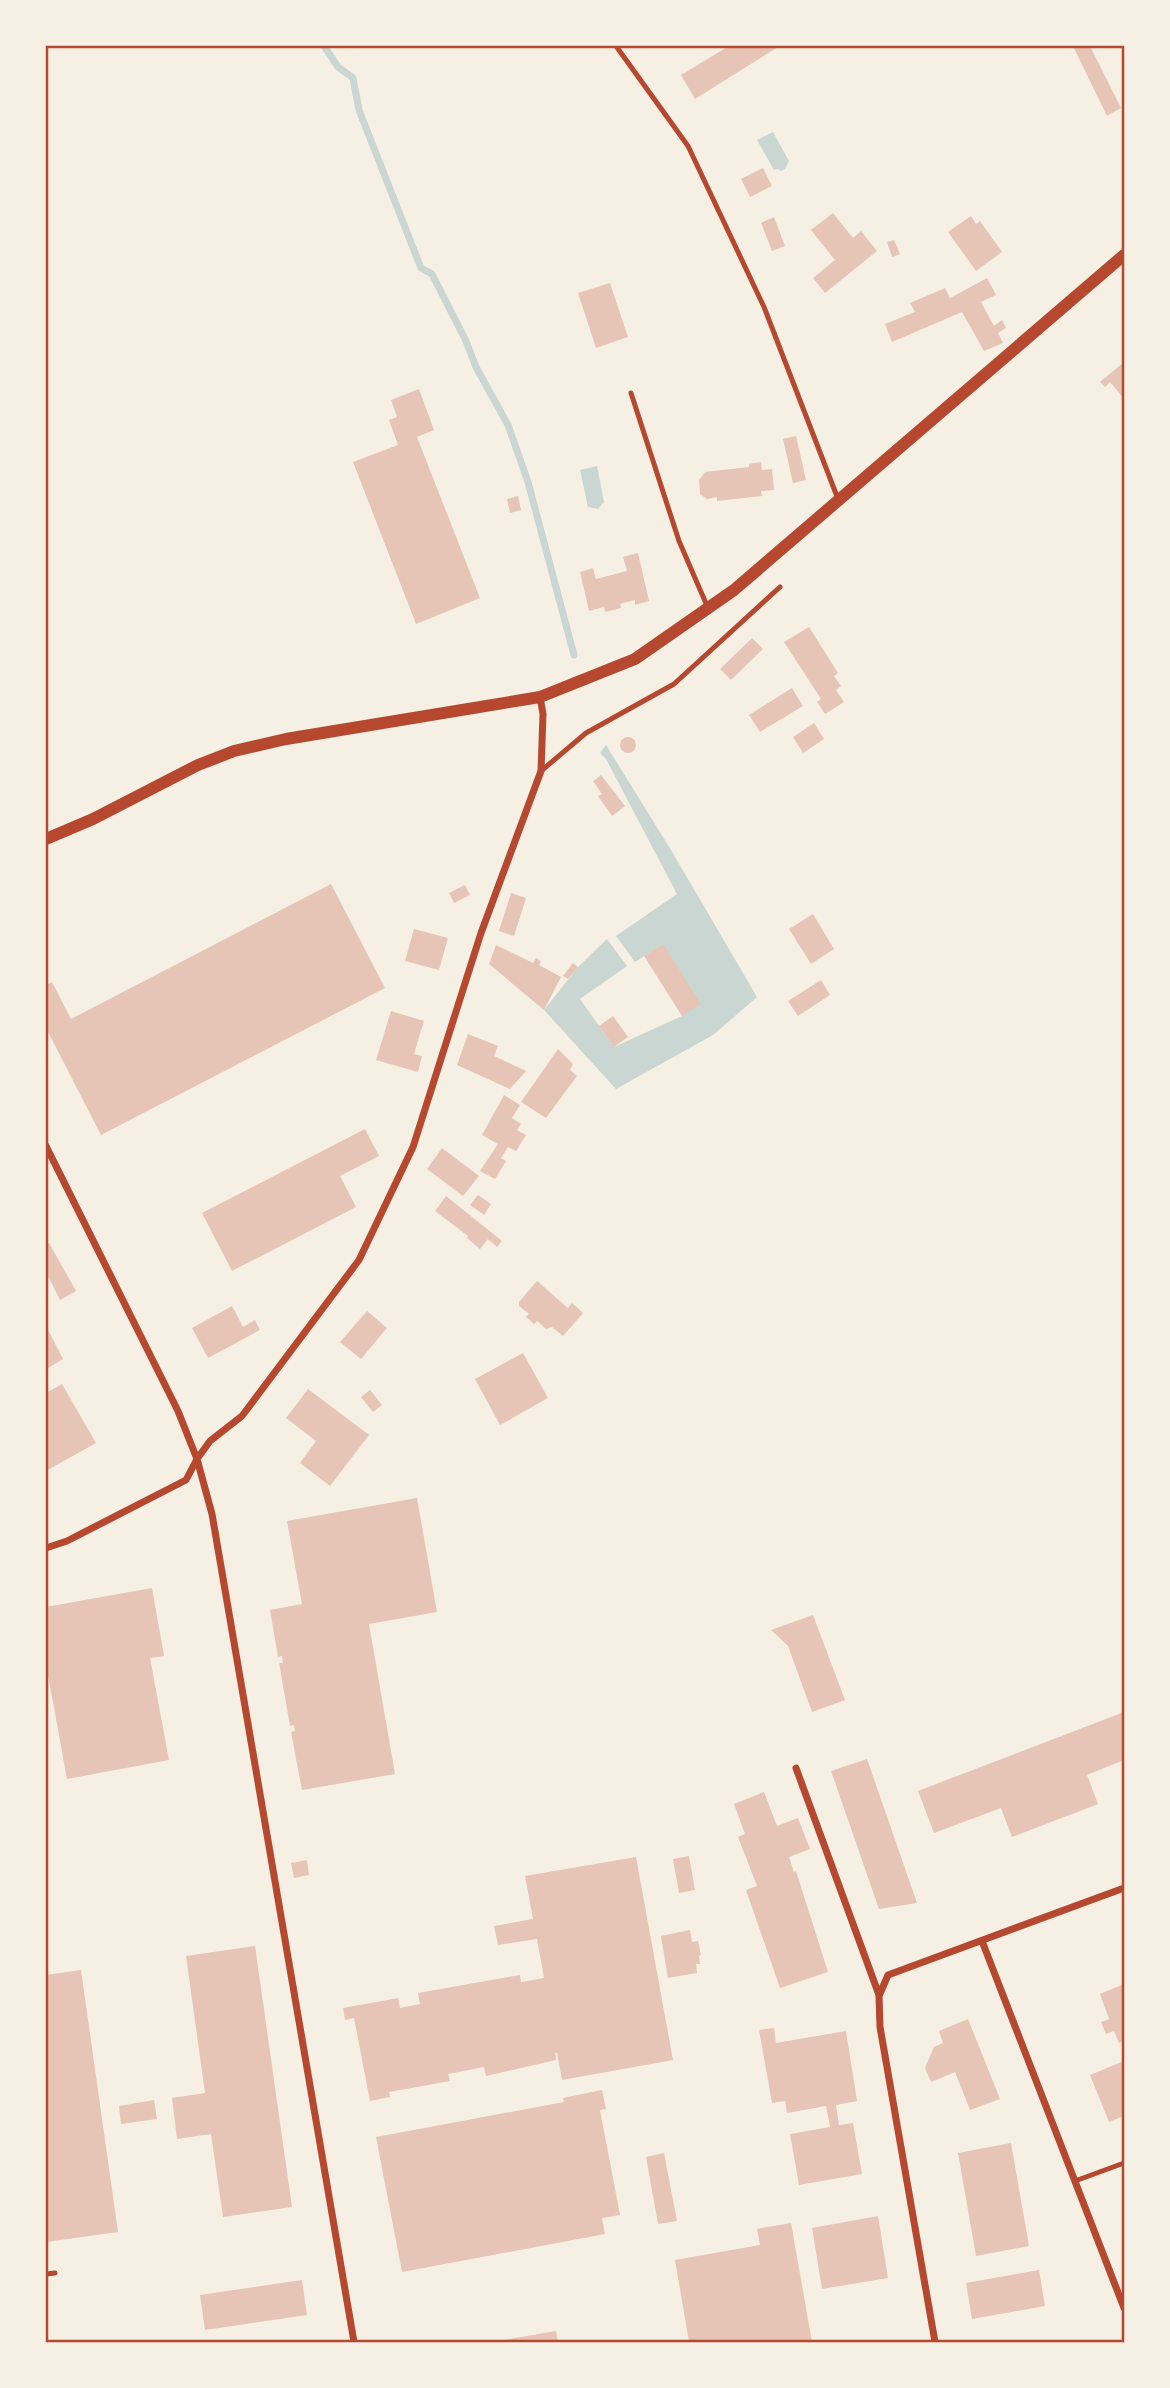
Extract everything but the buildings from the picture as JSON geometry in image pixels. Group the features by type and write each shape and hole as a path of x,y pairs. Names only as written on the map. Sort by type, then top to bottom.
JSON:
{"street":[{"path":"46,839 93,819 198,765 234,751 286,739 540,697 635,659 734,590 1125,255"},
{"path":"46,1548 67,1541 186,1480 209,1441 242,1416 359,1259 413,1147 481,933 541,771 543,714 540,697"},
{"path":"46,1146 178,1411 197,1459 212,1514 354,2343"},
{"path":"796,1768 879,1996 880,2027 935,2343"},
{"path":"879,1996 888,1975 1125,1888"},
{"path":"982,1941 1125,2308"}],"lane":[{"path":"616,46 688,146 764,306 838,499"},
{"path":"631,393 680,541 708,608"},
{"path":"541,771 586,733 674,684 780,587"},
{"path":"1075,2182 1125,2163"},
{"path":"46,2274 55,2273"}],"shaded area":[{"path":"773,132 789,161 781,171 774,170 757,140"},
{"path":"597,466 604,502 598,509 588,507 580,470"},
{"path":"606,745 757,997 713,1035 616,1089 544,1010 578,967 607,939 627,966 580,999 614,1047 682,1016 663,944 635,962 616,936 677,894 606,759 600,753"}],"waterway":[{"path":"324,46 338,67 353,78 359,110 421,268 432,274 476,367 508,425 528,482 574,655"}]}
